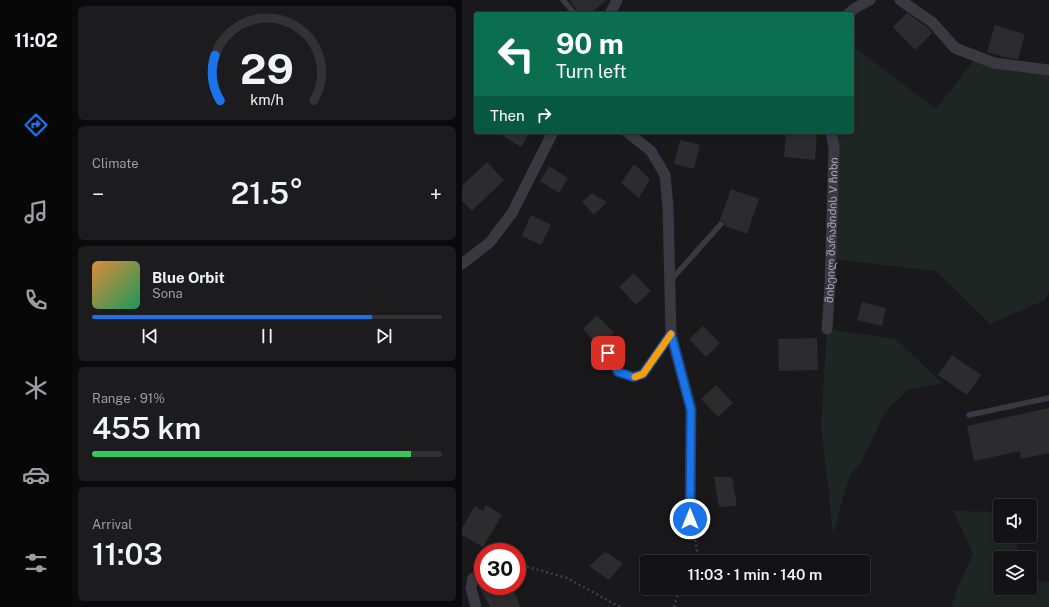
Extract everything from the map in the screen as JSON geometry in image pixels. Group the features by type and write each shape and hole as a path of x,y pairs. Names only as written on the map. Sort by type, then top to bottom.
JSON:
{"street":[{"path":"611,12 617,0"},
{"path":"850,12 870,0"},
{"path":"900,0 932,22 955,48 994,62 1049,70"},
{"path":"462,264 490,242 512,213 552,134"},
{"path":"630,134 651,151 664,175 668,206 671,334 691,410 690,519"},
{"name":"მიხეილ შარაშიძის V ჩიხი","path":"827,329 831,266 834,148 831,134"},
{"path":"473,578 471,588 476,607"}],"lane":[{"path":"563,0 573,12"},
{"path":"670,282 721,224"},
{"path":"608,353 618,372 633,377 643,374 671,334"},
{"path":"969,415 1049,398"}],"path":[{"path":"690,519 698,555"},
{"path":"526,566 567,578 620,607"},
{"path":"674,607 678,595"}],"shaded area":[{"path":"855,8 856,48 936,109 977,56 1047,70 1049,78 1049,291 1045,300 990,324 936,271 831,259 831,134 854,134 853,12"},
{"path":"827,329 896,339 942,383 908,390 885,412 865,455 848,480 833,534 821,424"},
{"path":"953,511 993,512 993,543 1018,543 1018,551 993,551 993,595 1037,595 1037,581 1049,582 1049,607 952,607 956,591 973,554"}],"building":[{"path":"569,0 607,0 592,12 578,12"},
{"path":"907,13 927,27 932,33 915,50 893,27"},
{"path":"995,25 1025,34 1018,59 987,52"},
{"path":"500,134 529,134 521,147"},
{"path":"786,134 817,134 815,160 784,157"},
{"path":"680,140 700,145 694,169 674,164"},
{"path":"487,162 504,180 472,211 462,201 462,186"},
{"path":"634,164 650,179 639,198 621,183"},
{"path":"549,166 568,178 559,193 540,181"},
{"path":"731,189 759,199 747,234 725,226 724,221 720,220"},
{"path":"592,193 607,202 594,215 582,202"},
{"path":"531,215 551,225 541,245 522,236"},
{"path":"634,273 651,291 636,305 619,287"},
{"path":"862,302 886,308 882,326 857,320"},
{"path":"597,315 614,333 599,347 583,329"},
{"path":"703,326 720,343 706,357 689,339"},
{"path":"817,338 818,370 779,371 778,339"},
{"path":"952,355 981,375 967,395 938,375"},
{"path":"716,385 733,403 718,417 701,399"},
{"path":"1049,408 1049,453 1021,459 1020,451 974,461 967,426"},
{"path":"714,477 732,477 737,506 719,507"},
{"path":"486,505 502,515 485,543 476,543 462,535 462,528 475,506 483,511"},
{"path":"605,552 623,563 609,580 589,566"},
{"path":"484,595 515,595 521,607 490,607"}],"slow traffic":[{"path":"635,377 643,374 671,334"}],"route":[{"path":"608,353 618,372 633,377 643,374 671,334 691,410 690,519"}]}
